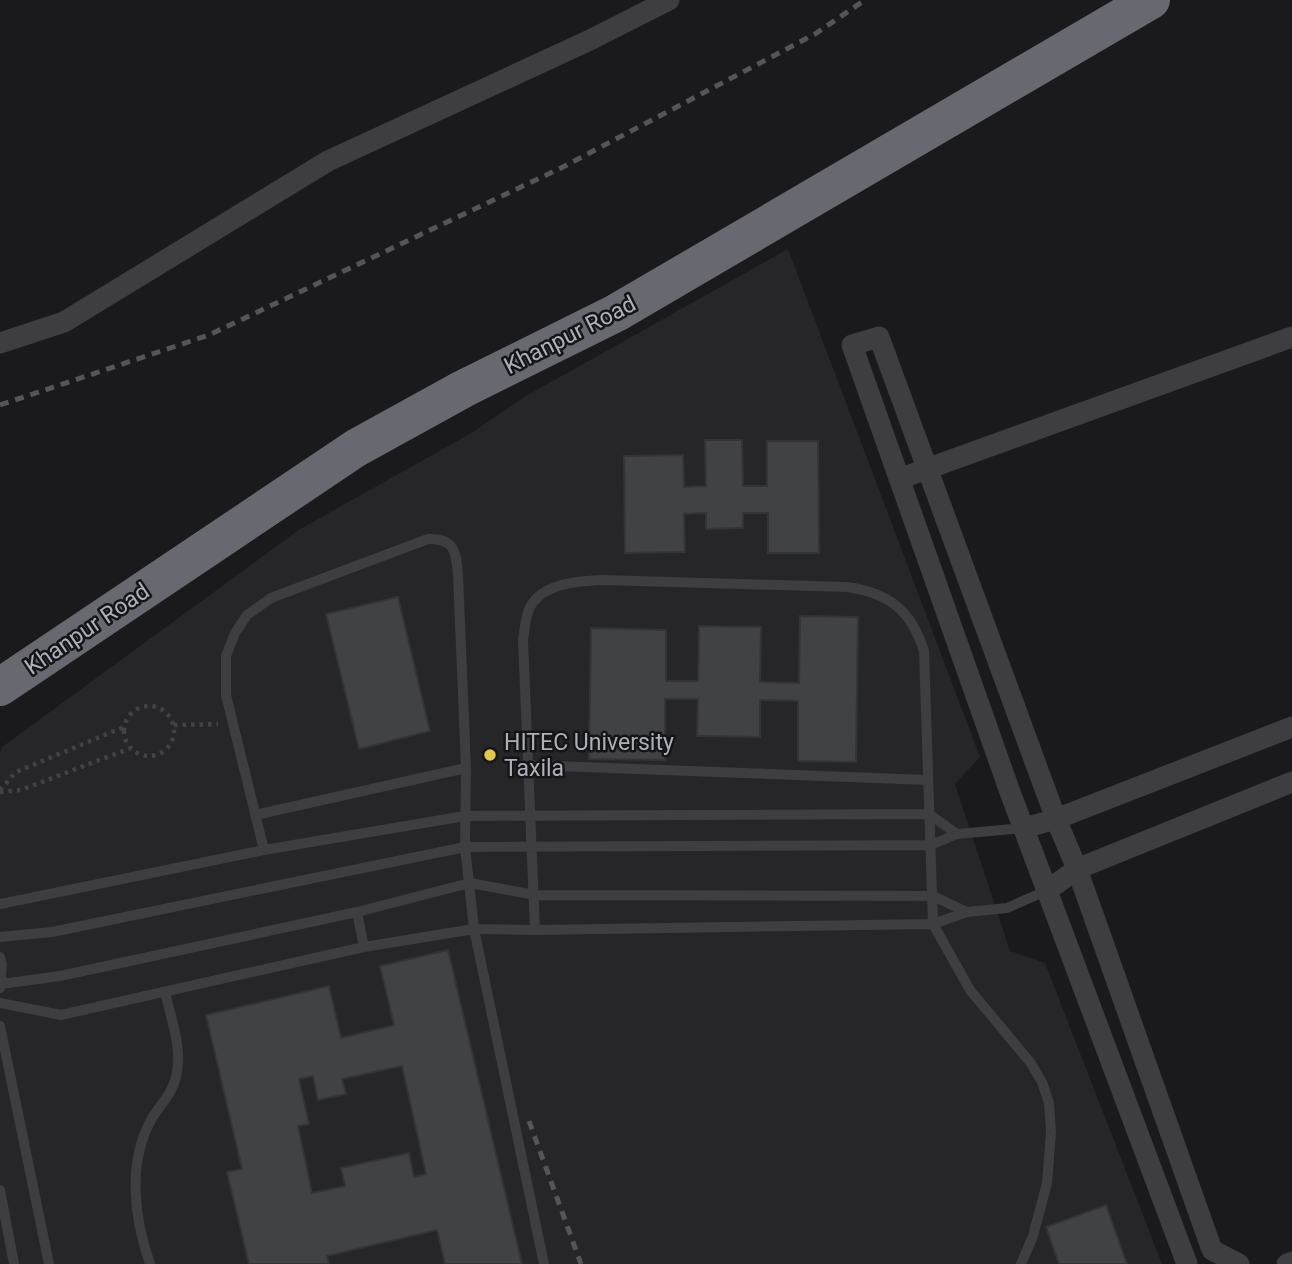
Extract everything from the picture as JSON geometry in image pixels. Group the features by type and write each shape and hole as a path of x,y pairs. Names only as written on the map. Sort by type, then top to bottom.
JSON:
{"highway":[{"name":"Khanpur Road","path":"0,687 356,448 463,389 616,313 1152,0"}],"street":[{"path":"0,343 64,322 328,161 590,40 669,0"},
{"path":"1186,1264 1024,828 852,345 878,337 1056,819 1077,869 1212,1250 1239,1264"},
{"path":"899,479 1292,337"},
{"path":"1024,828 1056,819 1292,727"},
{"path":"1048,890 1077,869 1292,782"},
{"path":"1287,1264 1292,1262"}],"lane":[{"path":"264,850 226,695 226,656 235,634 247,615 271,598 414,544 441,538 451,544 457,557 466,768 465,847 474,929 544,1264"},
{"path":"535,930 523,640 525,620 531,604 543,594 562,585 602,580 834,586 868,590 891,601 908,616 919,633 924,651 933,924 970,990 1030,1062 1042,1082 1049,1103 1051,1132 1047,1182 1033,1236 1021,1264"},
{"path":"529,765 928,780"},
{"path":"256,816 466,768"},
{"path":"0,904 264,850 465,816 929,814 957,834"},
{"path":"0,937 65,929 465,847 930,845 957,834 1024,828"},
{"path":"0,957 1,986 60,976 357,912 470,883 535,895 933,897 967,912"},
{"path":"0,1003 61,1015 364,947 474,929 933,924 967,912 1007,908 1048,890"},
{"path":"357,912 364,947"},
{"path":"150,1264 135,1199 138,1152 152,1118 169,1097 176,1076 178,1052 165,992"},
{"path":"0,1026 49,1264"},
{"path":"0,1190 14,1264"}],"path":[{"path":"153,706 162,709 174,725 171,744 165,751 146,756 131,748 125,737 124,727 134,711 153,706"},
{"path":"174,725 233,724"},
{"path":"0,791 16,772 124,727"},
{"path":"0,791 21,790 131,748"}],"shaded area":[{"name":"HITEC University Taxila","path":"788,249 980,757 955,784 1010,951 1045,963 1162,1264 0,1264 2,747 300,529 470,434 526,396"}],"building":[{"path":"705,440 742,440 743,486 767,486 767,441 818,441 819,553 768,553 768,513 743,513 743,528 706,529 706,513 684,514 685,552 625,553 624,456 683,455 684,487 706,486"},
{"path":"398,597 430,731 359,749 326,614"},
{"path":"800,616 858,617 856,762 798,761 798,701 760,700 760,737 697,736 698,699 665,699 665,760 589,759 591,628 666,630 666,681 698,681 699,626 761,627 760,682 799,683"},
{"path":"448,950 522,1264 445,1264 437,1230 327,1256 329,1264 249,1264 227,1172 242,1169 206,1015 329,986 341,1038 394,1025 380,966","holes":["402,1066 426,1174 414,1177 409,1153 341,1168 345,1186 312,1193 298,1126 309,1124 299,1079 313,1076 318,1100 346,1094 342,1079"]},
{"path":"1106,1205 1127,1264 1059,1264 1046,1227"}],"railway":[{"path":"0,405 209,335 561,168 815,34 865,0"},
{"path":"529,1121 581,1264"}],"place":[{"name":"HITEC University Taxila","path":"490,755"}]}
